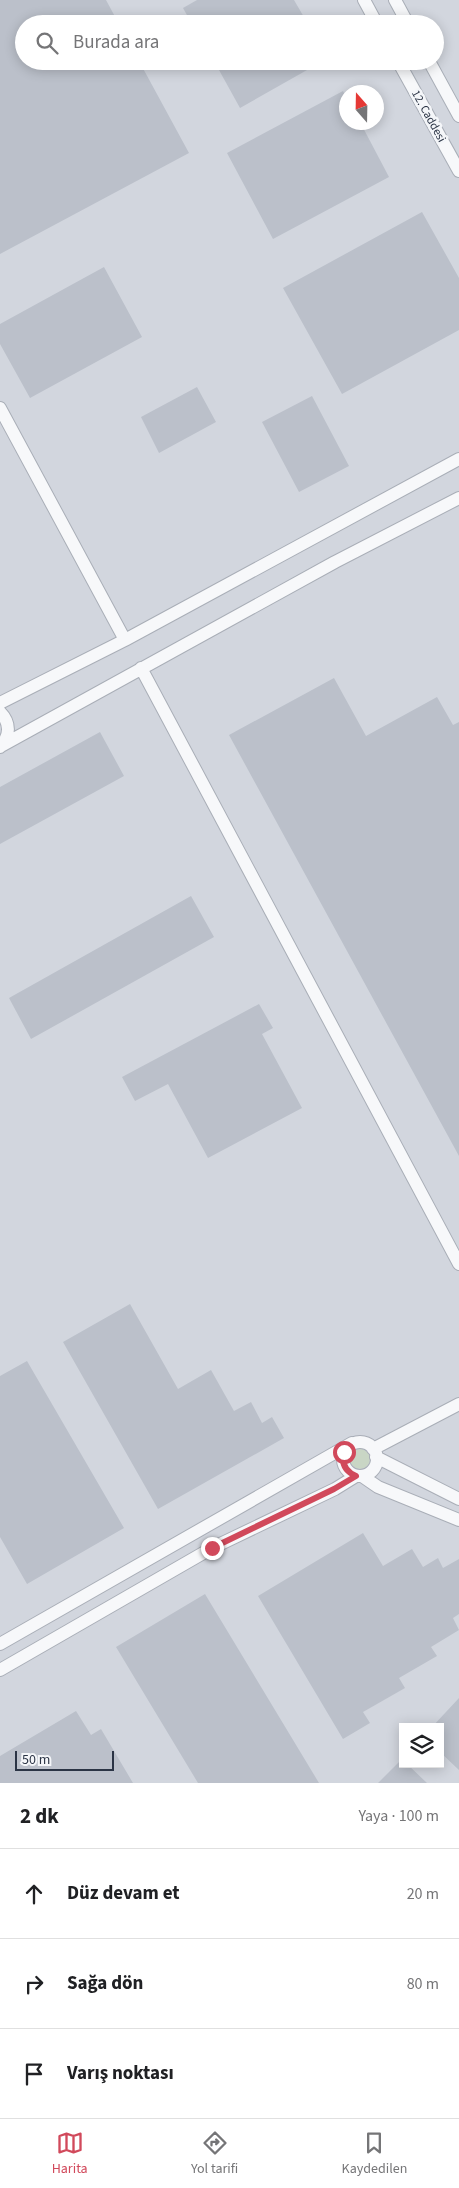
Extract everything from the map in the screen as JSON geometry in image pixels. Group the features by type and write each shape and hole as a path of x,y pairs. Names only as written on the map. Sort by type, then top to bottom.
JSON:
{"street":[{"path":"364,0 372,15"},
{"path":"394,0 403,15"},
{"name":"12. Caddesi","path":"403,70 459,172"},
{"path":"433,70 459,116"},
{"path":"0,408 124,640"},
{"path":"0,703 124,640 459,459"},
{"path":"1,746 335,562 459,498"},
{"path":"141,668 459,1264"},
{"path":"0,712 7,722 8,728 5,741 1,746"},
{"path":"375,1453 459,1404"},
{"path":"0,1644 352,1444 364,1442 375,1453 459,1499"},
{"path":"352,1444 344,1452 343,1464 350,1473 359,1476 378,1488 459,1520"},
{"path":"0,1670 212,1548 372,1470 375,1466 375,1453"}],"shaded area":[{"path":"0,0 459,0 459,1783 0,1783"}],"green space":[{"path":"360,1449 367,1452 370,1459 367,1466 360,1469 353,1466 350,1459 353,1452"}],"building":[{"path":"0,0 106,0 114,15 15,15 15,70 144,70 189,153 0,254"},
{"path":"197,0 294,0 303,15 187,15 183,8"},
{"path":"219,70 307,70 240,108"},
{"path":"339,93 339,130 364,130 389,177 273,239 227,153"},
{"path":"422,212 459,278 459,330 342,394 283,288"},
{"path":"104,267 142,337 30,398 0,344 0,324"},
{"path":"197,387 216,422 159,453 141,417"},
{"path":"312,396 349,466 299,492 262,422"},
{"path":"334,678 366,736 437,697 453,725 459,722 459,1156 229,735"},
{"path":"100,732 124,776 0,844 0,787"},
{"path":"191,896 214,937 31,1039 9,998"},
{"path":"259,1004 273,1028 262,1034 302,1108 208,1158 168,1084 135,1101 122,1077"},
{"path":"130,1304 178,1389 211,1370 234,1411 251,1402 262,1423 272,1417 284,1438 158,1509 63,1342"},
{"path":"27,1361 124,1528 27,1584 0,1537 0,1376"},
{"path":"363,1533 383,1566 412,1549 423,1567 438,1558 443,1568 459,1559 459,1614 453,1618 459,1630 431,1647 437,1656 399,1678 405,1688 363,1712 370,1723 343,1739 258,1596"},
{"path":"205,1594 319,1783 198,1783 116,1647"},
{"path":"459,1698 459,1770 444,1756 444,1723 436,1723"},
{"path":"76,1711 91,1735 101,1729 133,1783 0,1783 0,1756"},
{"path":"399,1762 399,1768 411,1768 427,1783 378,1783"}],"route":[{"path":"212,1548 334,1489 356,1476 350,1473 343,1464 344,1452"}]}
